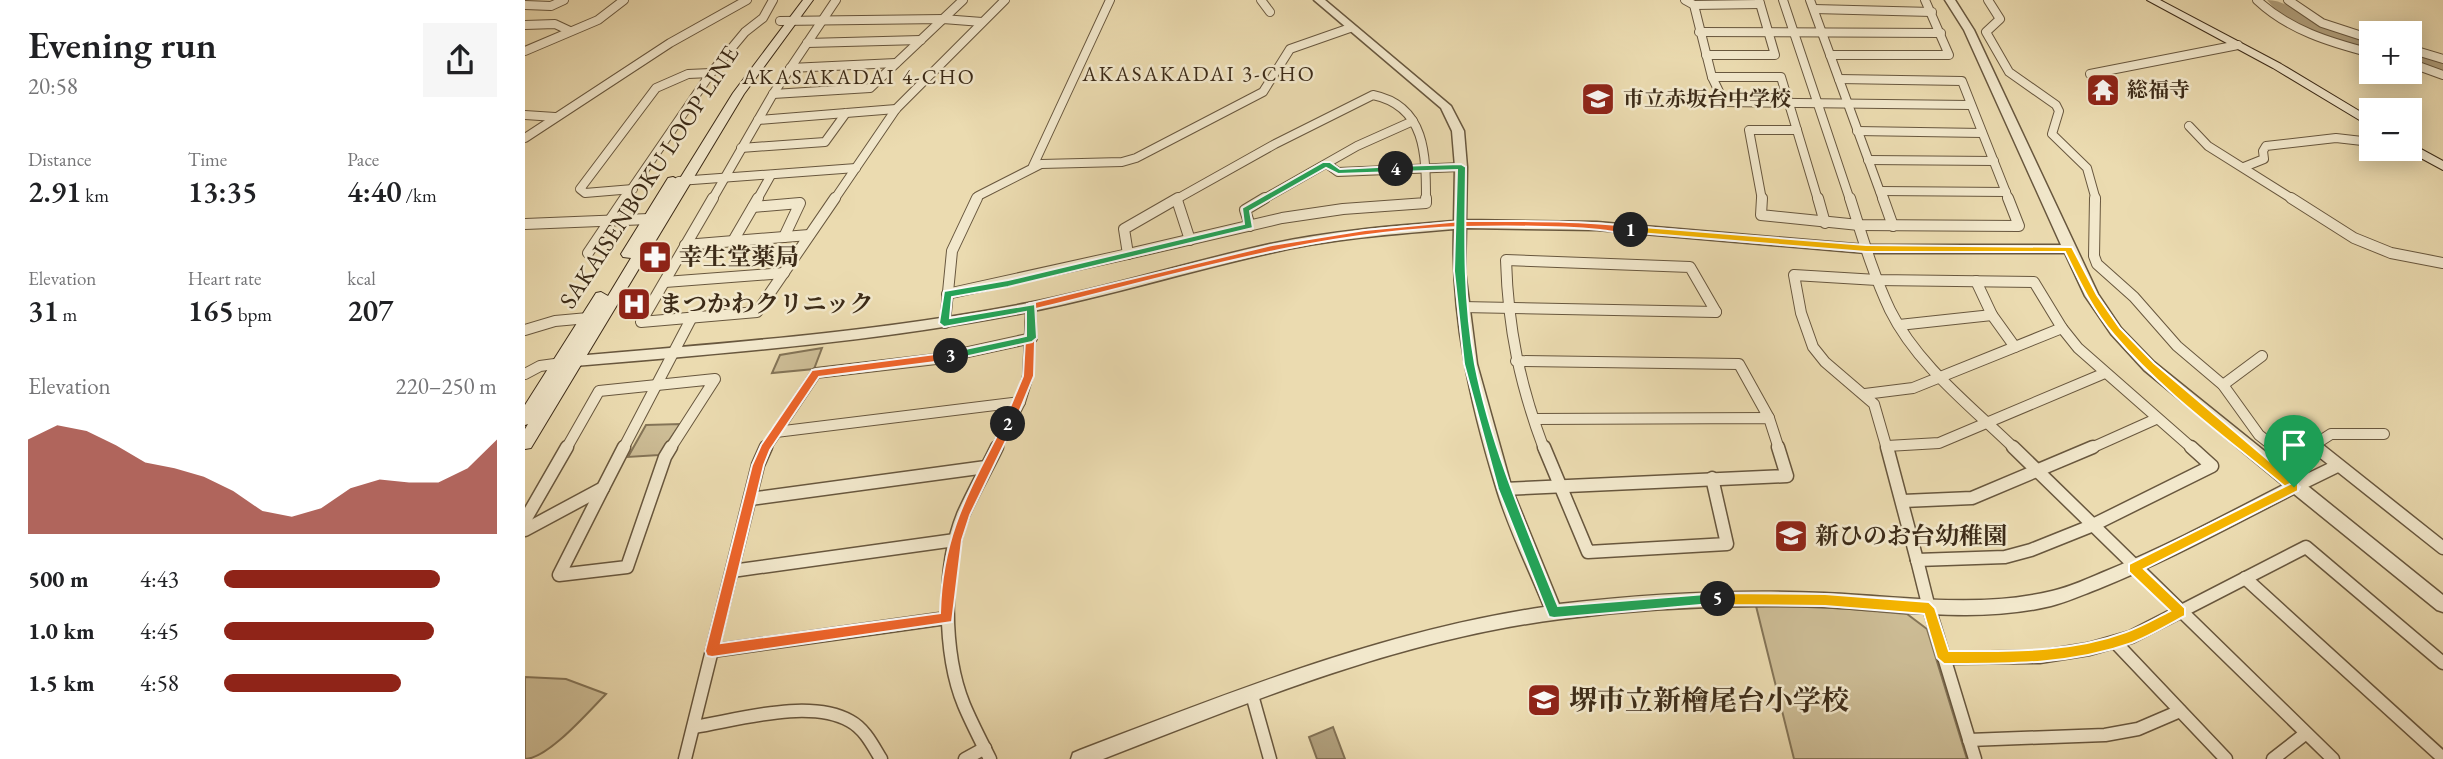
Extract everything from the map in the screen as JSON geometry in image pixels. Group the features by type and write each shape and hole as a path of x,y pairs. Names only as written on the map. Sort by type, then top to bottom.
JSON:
{"main road":[{"name":"SAKAISENBOKU LOOP LINE","path":"786,21 797,0"},
{"name":"SAKAISENBOKU LOOP LINE","path":"525,419 568,362 679,181 729,93 786,21 808,0"},
{"path":"2152,0 2238,45 2359,116"},
{"path":"2422,154 2443,166"},
{"name":"SAKAISENBOKU LOOP LINE","path":"525,443 588,318 649,219 679,181"}],"street":[{"path":"526,2 551,6 564,0"},
{"path":"525,51 598,20 624,0"},
{"path":"525,138 670,43 747,0"},
{"path":"588,253 613,221 711,73 745,32 763,19 773,0"},
{"path":"836,0 773,94 641,322 757,312 896,109 1005,0"},
{"path":"773,94 870,88 963,0"},
{"path":"1033,166 1110,0"},
{"path":"1261,0 1270,12"},
{"path":"1319,0 1446,106 1458,131 1461,167 1459,271 1470,364 1504,489 1554,612"},
{"path":"1685,0 1694,5 1760,2 1775,55 1706,55"},
{"path":"1783,0 1877,280 1899,325 1917,352 2091,526 2333,759"},
{"path":"1810,0 1893,226"},
{"path":"1830,55 1949,55 1925,0"},
{"path":"1950,0 1982,59 2092,296 2116,331 2150,366 2294,487 2443,605"},
{"path":"1987,0 2000,19 1986,32 2001,59 2009,72 2056,105 2059,111 2052,134 2055,141 2080,159 2095,182 2094,256 2097,264 2134,297 2177,346 2224,385 2246,420 2273,446 2283,449 2313,445 2331,434 2384,434"},
{"path":"2257,0 2277,17 2324,40 2359,50"},
{"path":"2288,0 2304,13 2337,29 2359,35"},
{"path":"1694,5 1712,78 1724,102 1970,105"},
{"path":"1814,9 1932,12"},
{"path":"2277,17 2304,13"},
{"path":"786,21 943,19 982,22"},
{"path":"525,25 555,24 571,31"},
{"path":"944,323 952,251 978,196 1033,166 1050,163 1122,162 1136,158 1263,92 1290,49 1350,28"},
{"path":"1699,32 1941,33"},
{"path":"807,43 921,40"},
{"path":"2090,74 2238,45"},
{"path":"2422,53 2443,59"},
{"path":"1982,59 2001,59"},
{"path":"790,68 896,63"},
{"path":"2422,67 2443,75"},
{"path":"633,189 585,193 580,189 656,88 688,74 711,73"},
{"path":"1712,78 1781,78 1825,223"},
{"path":"1797,130 1749,130 1762,191 1761,215 1859,225 2019,226 1962,80 1839,79"},
{"path":"947,294 1008,284 1250,226 1333,210 1426,203 1424,143 1413,121 1401,106 1383,96 1373,95 1275,144 1123,229 1128,255"},
{"path":"758,120 896,109"},
{"path":"741,148 825,142 846,113"},
{"path":"525,115 555,117"},
{"path":"1250,226 1245,210 1327,164 1413,121"},
{"path":"2189,126 2208,146 2354,238 2391,253 2443,263"},
{"path":"1857,131 1982,132"},
{"path":"2244,167 2264,159 2266,146 2336,138 2359,141"},
{"path":"1868,160 1994,161"},
{"path":"1327,164 1338,172 1461,167"},
{"path":"679,181 856,168"},
{"path":"733,241 771,175"},
{"path":"1880,191 2006,192"},
{"path":"1177,200 1190,240"},
{"path":"753,206 800,203 784,237"},
{"path":"525,224 649,219"},
{"path":"525,374 540,366 568,362 863,335 944,323 1031,307 1272,248 1365,233 1461,224 1597,226 1866,248 2069,249"},
{"path":"685,245 809,235"},
{"path":"1462,307 1507,308 1688,312 1716,312 1689,267 1506,260 1507,308 1515,361 1534,419 1588,552 1727,544 1712,478"},
{"path":"665,282 784,273"},
{"path":"1917,560 2005,556 2031,550 2091,526 2212,466 2105,373 2062,328 2035,282 1877,280 1794,275 1801,313 1812,347 1825,362 1874,404 1903,501 1917,560 1929,608 1975,759"},
{"path":"1976,281 1992,315 2015,347"},
{"path":"965,759 987,753 963,703 947,618 948,585 955,540 986,467 1020,402 1028,376 1032,338 1031,307"},
{"path":"1899,325 1992,315"},
{"path":"525,520 599,391 658,385 715,379 665,457 627,567 559,575 658,385 692,317"},
{"path":"525,330 555,321 588,318"},
{"path":"1865,394 1913,388 2062,328"},
{"path":"685,759 758,465 776,432 816,373 936,359 1032,338"},
{"path":"2224,385 2262,356"},
{"path":"1504,489 1787,476 1769,418 1739,364 1515,361"},
{"path":"1888,446 1939,443 2105,373"},
{"path":"776,432 1020,402"},
{"path":"1534,419 1769,418"},
{"path":"1903,501 1972,498 2156,419"},
{"path":"2313,445 2443,548"},
{"path":"1080,759 1369,655 1460,630 1554,612 1650,602 1725,598 1825,600 1960,610 2050,600 2134,568 2337,466"},
{"path":"750,499 986,467"},
{"path":"525,530 603,488"},
{"path":"732,571 955,540"},
{"path":"1944,658 2039,657 2115,642 2131,637 2306,547 2443,663"},
{"path":"2245,579 2443,758"},
{"path":"712,651 947,618"},
{"path":"2115,642 2226,759"},
{"path":"1252,695 1270,759"},
{"path":"1969,740 2105,735 2138,729 2181,711"},
{"path":"694,727 802,712 828,713 848,720 863,731 881,759"},
{"path":"2273,759 2305,734"}],"shaded area":[{"path":"822,348 814,369 772,373 780,355"},
{"path":"680,424 659,455 628,457 646,425"},
{"path":"1756,606 1827,607 1907,614 1927,629 1967,759 1794,759"},
{"path":"525,677 566,679 606,694 556,743 534,757 525,759"},
{"path":"1333,727 1345,759 1317,759 1309,737"}],"waterway":[{"path":"2274,0 2307,24 2359,44"},
{"path":"2422,61 2443,67"}],"place":[{"name":"総福寺","path":"2103,90"},
{"name":"市立赤坂台中学校","path":"1598,99"},
{"name":"幸生堂薬局","path":"655,257"},
{"name":"まつかわクリニック","path":"634,304"},
{"name":"新ひのお台幼稚園","path":"1791,536"},
{"name":"堺市立新檜尾台小学校","path":"1544,700"}],"district":[{"name":"AKASAKADAI 3-CHO","path":"1199,74"},
{"name":"AKASAKADAI 4-CHO","path":"859,77"}],"route":[{"path":"2294,487 2134,568 2181,612 2131,637 2089,649 2039,657 1944,658 1929,608 1825,600 1725,598 1650,602 1554,612 1504,489 1470,364 1459,271 1461,224 1461,167 1338,172 1327,164 1245,210 1250,226 1008,284 947,294 944,323 1031,307 1032,338 936,359 816,373 765,449 758,465 712,651 947,618 948,585 955,540 982,475 1020,402 1028,376 1032,338 1031,307 1272,248 1402,229 1461,224 1597,226 1726,239 1866,248 2069,249 2092,296 2116,331 2150,366 2294,487"}]}
